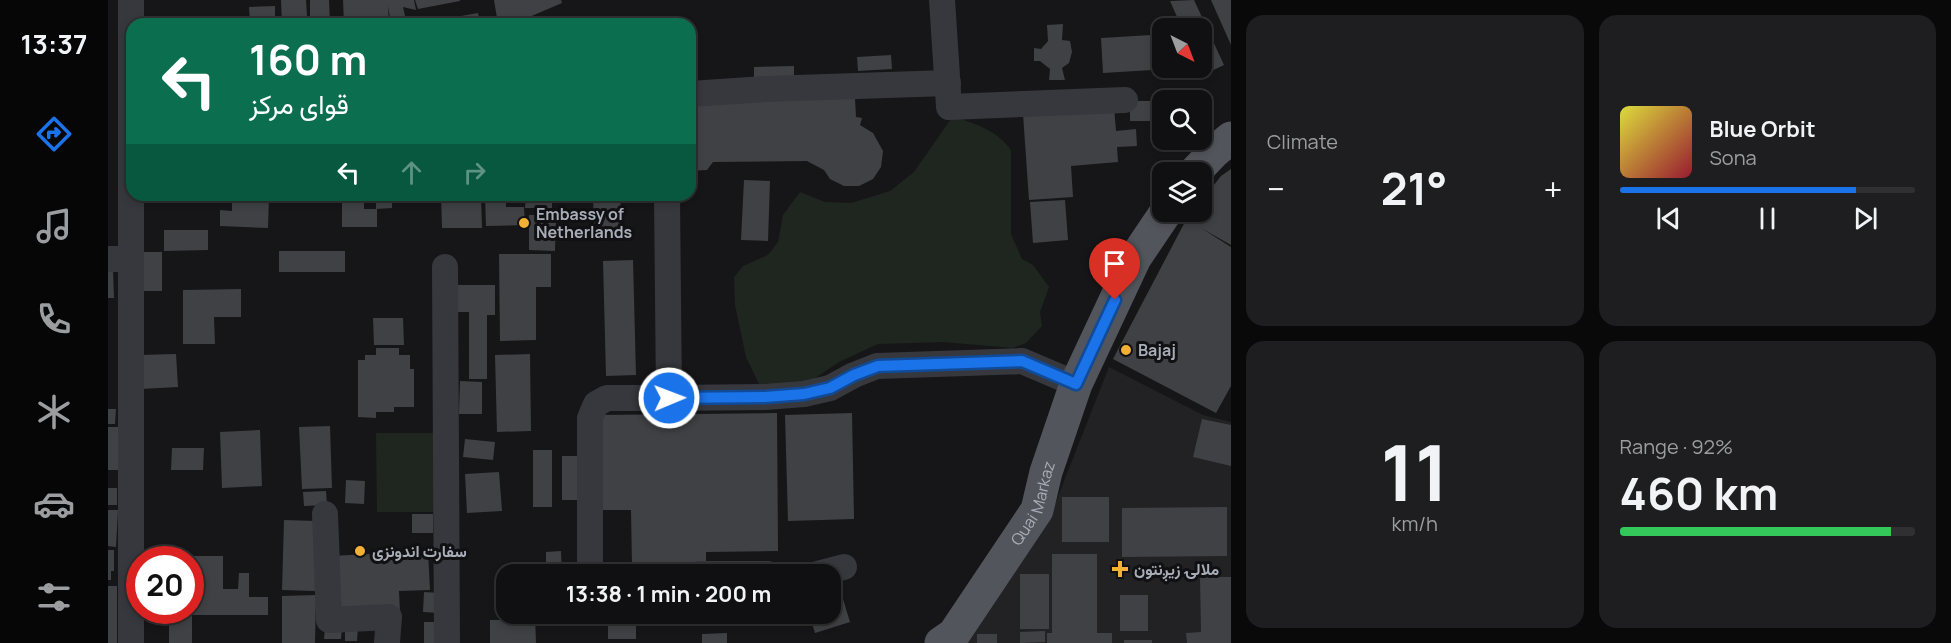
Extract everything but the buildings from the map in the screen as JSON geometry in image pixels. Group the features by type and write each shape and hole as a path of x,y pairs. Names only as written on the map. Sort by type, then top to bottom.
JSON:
{"main road":[{"path":"1204,162 1231,138"},
{"path":"1046,472 1076,384 1135,258 1159,222"},
{"name":"Quai Markaz","path":"934,643 939,624 1023,500 1046,472"},
{"name":"Quai Markaz","path":"941,643 954,634 1037,510 1046,472"}],"street":[{"path":"130,18 131,0"},
{"path":"942,0 949,107 1125,100"},
{"path":"696,94 766,88 948,82"},
{"path":"126,108 119,260 131,643"},
{"path":"667,201 669,398"},
{"path":"445,267 447,643"},
{"path":"590,564 590,418 596,404 607,398 765,397 804,394 830,388 854,375 878,366 1022,361 1076,384"},
{"path":"325,514 329,620 389,617 387,643"}],"shaded area":[{"path":"953,116 999,137 1011,150 1011,234 1022,259 1033,265 1049,287 1040,312 1042,326 1026,343 1013,348 942,342 878,344 839,362 802,387 772,391 759,384 746,357 735,305 734,277 743,266 768,255 778,242 783,215 800,192 825,202 851,203 890,191 914,172"},
{"name":"ملالۍ زیږنتون","path":"1109,367 1203,415 1231,422 1231,643 961,643 1055,504"},
{"path":"376,433 436,433 436,512 377,512"}],"place":[{"name":"Embassy of Netherlands","path":"524,223"},
{"name":"Bajaj","path":"1126,350"},
{"name":"سفارت اندونزی","path":"360,551"},
{"name":"ملالۍ زیږنتون","path":"1120,569"}],"route":[{"path":"669,398 765,397 804,394 830,388 854,375 878,366 1022,361 1076,384 1115,300"}]}
